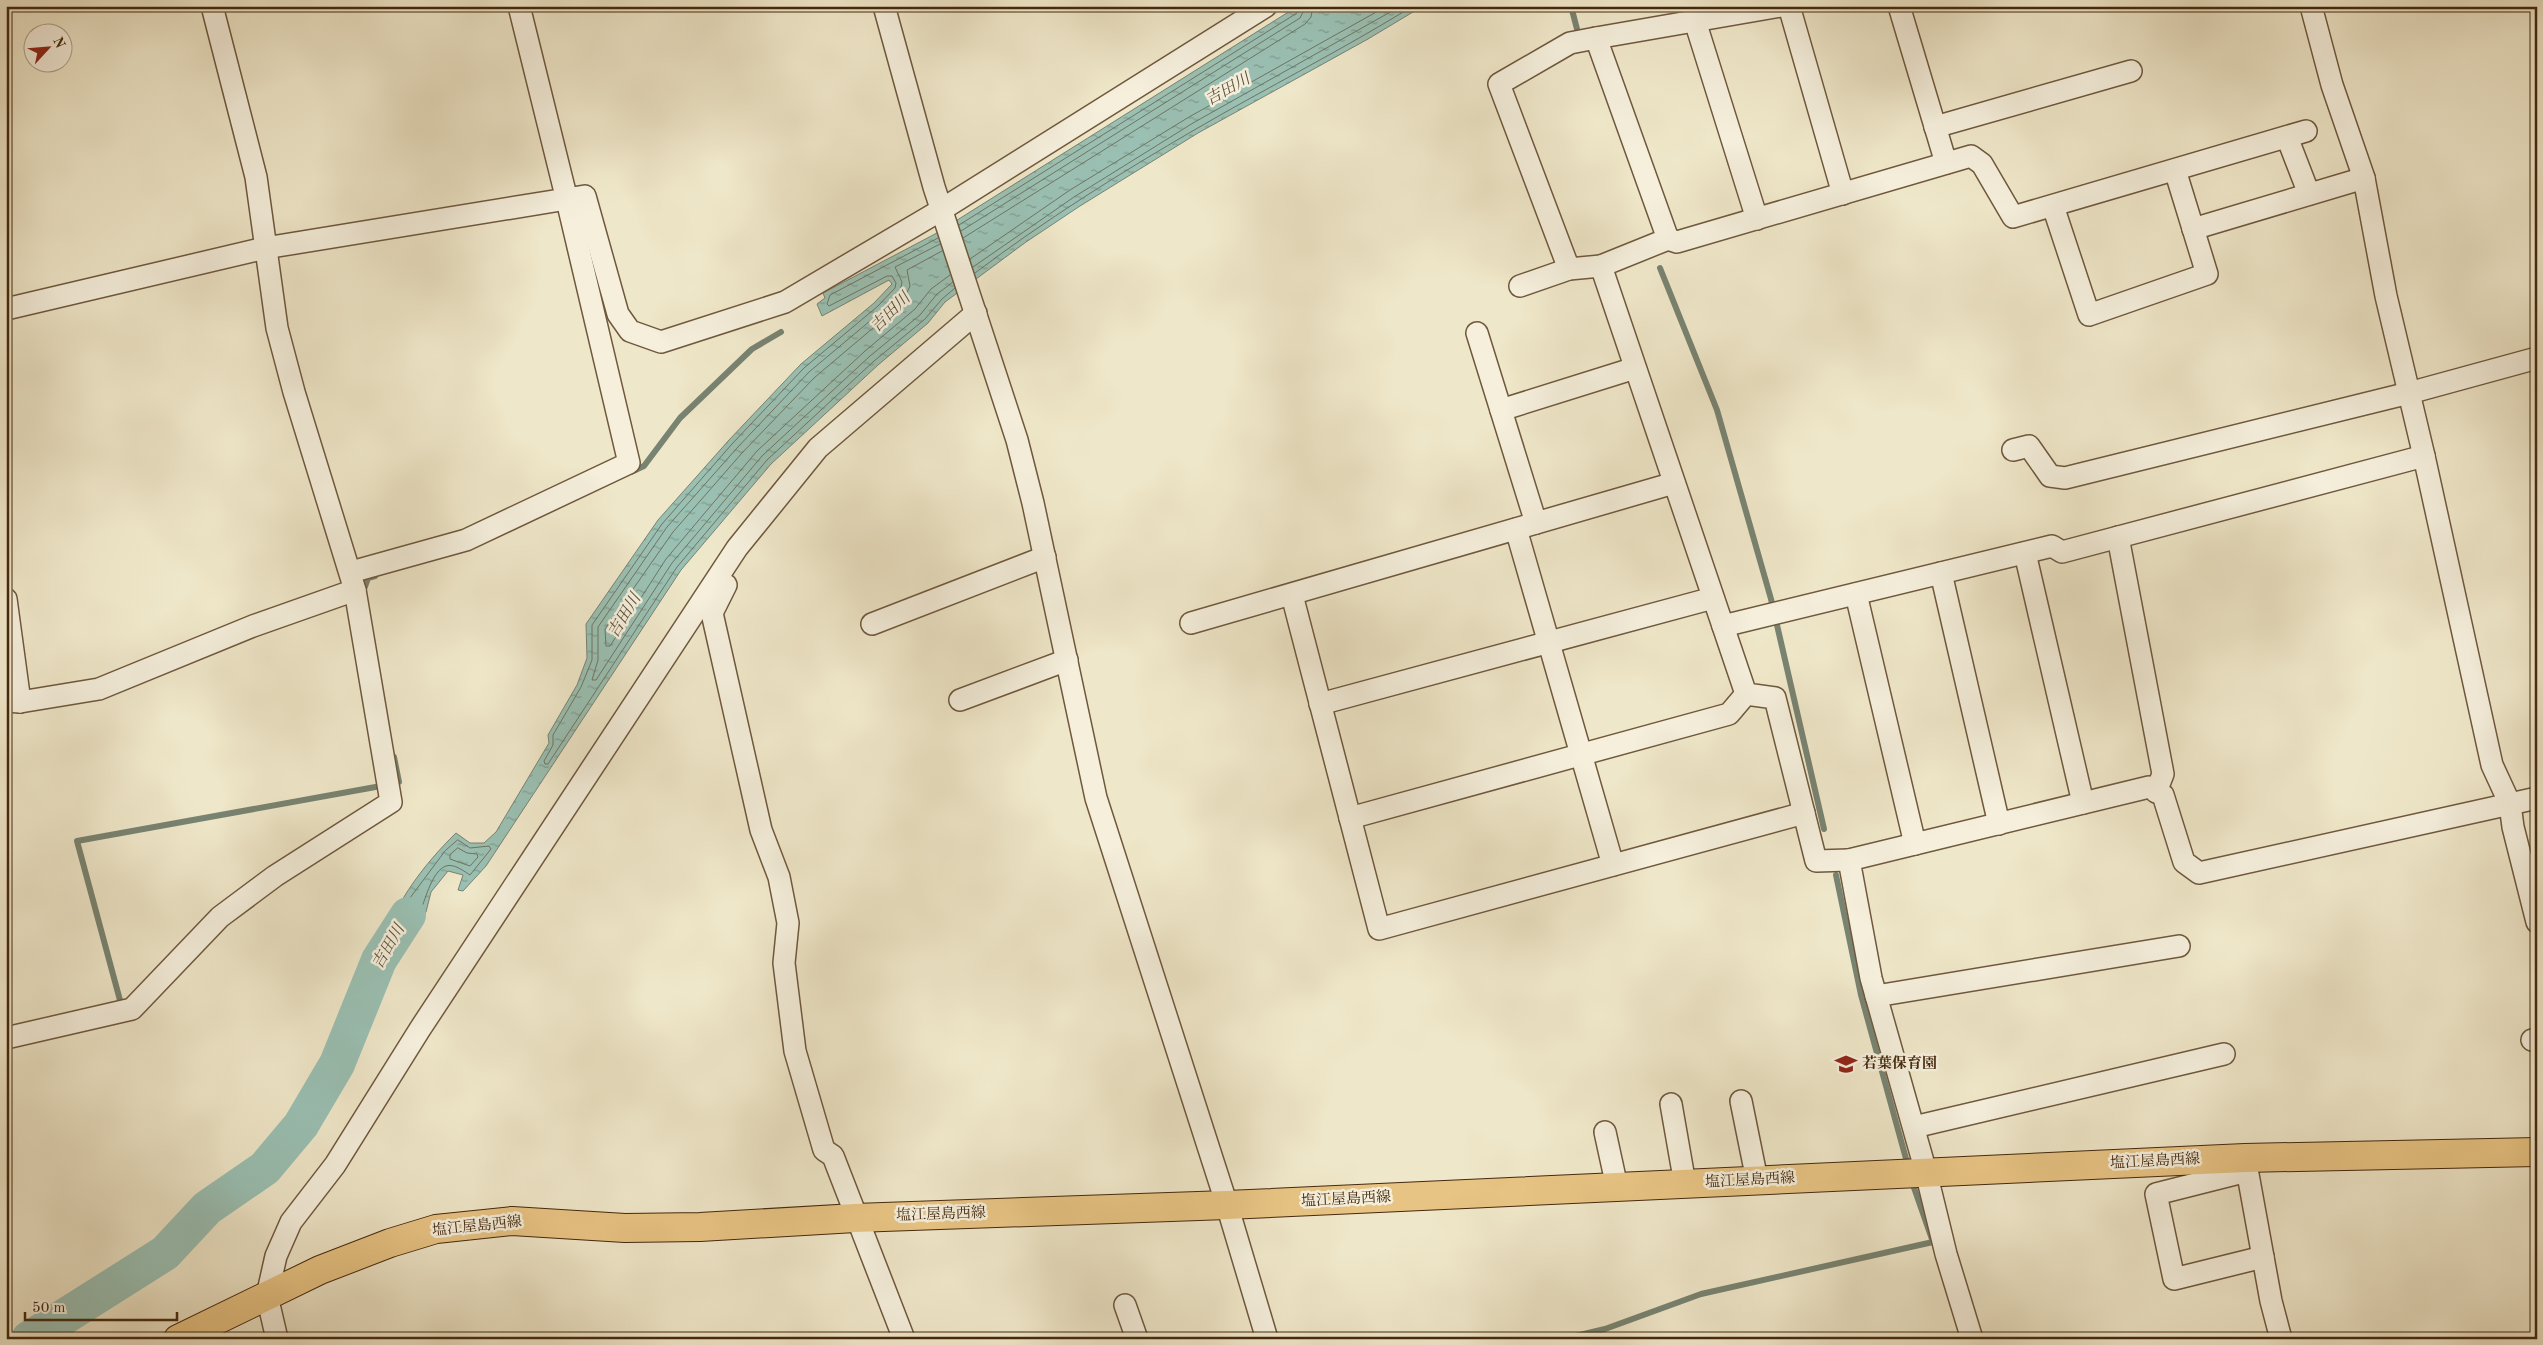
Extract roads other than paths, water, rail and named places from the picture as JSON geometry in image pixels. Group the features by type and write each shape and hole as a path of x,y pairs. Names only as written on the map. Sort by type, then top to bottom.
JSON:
{"main road":[{"name":"塩江屋島西線","path":"178,1339 320,1270 390,1243 436,1229 512,1221 635,1228 700,1227 855,1218 1227,1205 1916,1173 2246,1164 2537,1152"}],"street":[{"path":"6,1038 132,1009 220,918 276,876 391,802 353,581 294,392 277,328 256,177 212,6"},
{"path":"6,599 13,702 98,689 253,626 353,581 466,540 629,464 568,200 519,6"},
{"path":"884,6 943,215 1017,440 1045,557 1096,798 1227,1205 1267,1339"},
{"path":"6,309 265,248 585,196 618,314 630,331 661,342 785,302 943,215 1266,6"},
{"path":"1569,269 1499,84 1570,43 1781,6"},
{"path":"1789,6 1843,194"},
{"path":"1899,6 1946,163"},
{"path":"2311,6 2332,85 2364,178 2386,296 2424,456 2492,765 2510,804 2513,827 2537,922"},
{"path":"1694,21 1757,219"},
{"path":"1596,38 1668,239"},
{"path":"1935,127 2131,71"},
{"path":"1520,286 1569,269 1601,266 1668,239 1677,242 1971,156 1982,164 2013,217 2296,134 2309,194"},
{"path":"2053,206 2089,315 2207,274 2175,170"},
{"path":"2193,229 2364,178"},
{"path":"1601,266 1746,694"},
{"path":"277,1339 267,1296 276,1256 291,1222 335,1165 420,1029 737,548 818,448 974,306"},
{"path":"1477,333 1536,523"},
{"path":"2013,450 2029,446 2050,476 2065,478 2409,393 2537,358"},
{"path":"1501,410 1635,368"},
{"path":"1723,626 2052,546 2062,552 2424,456"},
{"path":"1191,623 1674,483"},
{"path":"1516,530 1614,865"},
{"path":"2118,537 2163,774 2156,792"},
{"path":"737,548 739,560 712,613 761,830 778,878 788,923 784,963 795,1051 824,1150 833,1156 855,1218 866,1238 904,1339"},
{"path":"2025,553 2083,803"},
{"path":"872,624 1045,557"},
{"path":"1941,573 1999,824"},
{"path":"1856,594 1915,844"},
{"path":"1292,595 1379,929 1804,813"},
{"path":"1320,704 1713,598"},
{"path":"960,700 1067,660"},
{"path":"1746,694 1775,698 1816,861 1849,860 2149,787 2163,796 2184,862 2199,873 2537,798"},
{"path":"1350,818 1728,714 1746,694"},
{"path":"1849,860 1876,996 1914,1127 1916,1173 1946,1254 1972,1339"},
{"path":"1876,996 2179,946"},
{"path":"1914,1127 2224,1054"},
{"path":"1741,1101 1757,1180"},
{"path":"1670,1104 1685,1184"},
{"path":"1605,1132 1617,1187"},
{"path":"2263,1257 2174,1279 2156,1194 2246,1164 2280,1339"},
{"path":"1125,1306 1137,1339"}],"water":[{"path":"1298,6 1423,6 1368,39 1198,133 1080,206 1026,242 945,302 928,323 878,365 771,464 681,570 486,866 463,891 458,890 463,875 448,871 431,892 426,912 408,935 382,957 390,923 399,906 408,890 444,845 456,833 470,843 484,843 496,832 549,743 548,735 577,685 587,658 586,624 658,520 729,440 801,364 874,303 892,284 889,280 822,316 817,304 825,298 823,293 935,234"}],"waterway":[{"path":"1571,6 1577,29"},
{"path":"1660,268 1717,410 1771,599 1824,829"},
{"path":"631,472 644,466 680,418 752,349 781,332"},
{"path":"363,592 368,578 375,576"},
{"path":"394,757 399,782"},
{"path":"117,1005 121,1004 77,841 381,786"},
{"path":"1836,875 1861,995 1908,1166"},
{"name":"吉田川","path":"29,1339 165,1253 207,1208 265,1168 301,1125 337,1064 379,960 408,915"},
{"path":"1563,1339 1605,1329 1701,1294 1933,1242 1911,1179"}],"place":[{"name":"若葉保育園","path":"1846,1064"}]}
